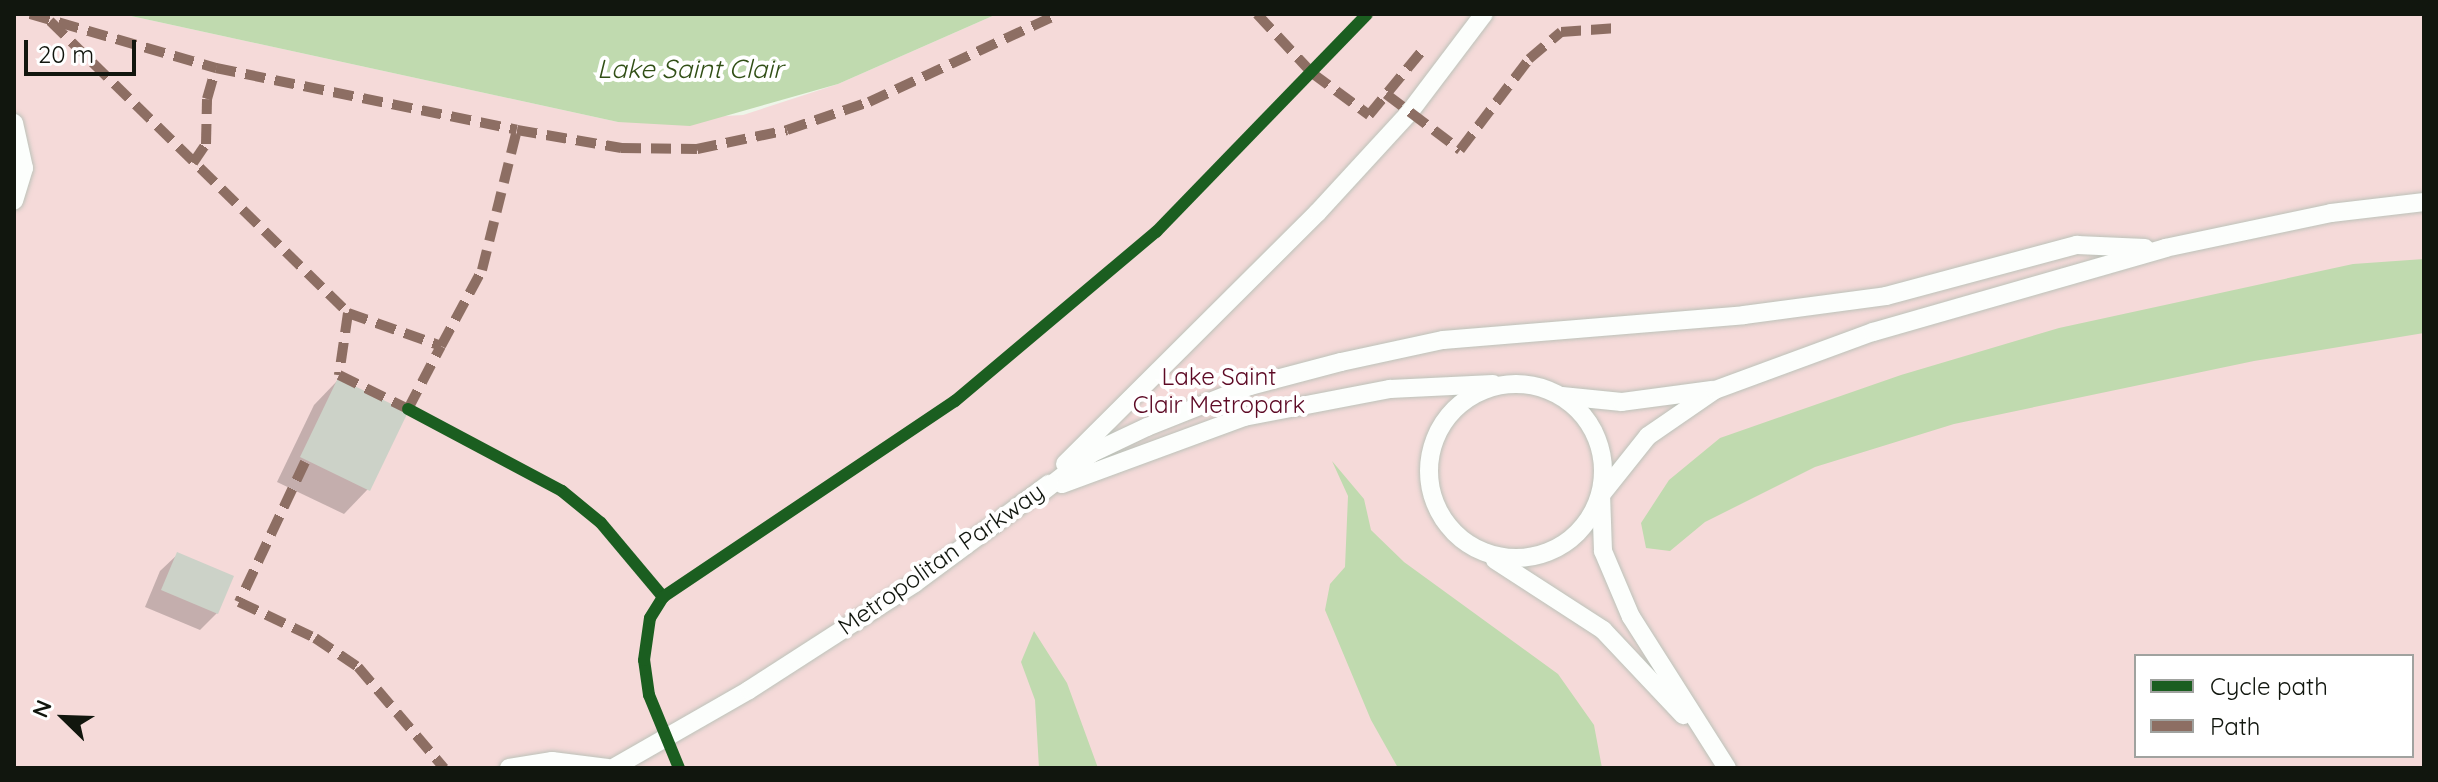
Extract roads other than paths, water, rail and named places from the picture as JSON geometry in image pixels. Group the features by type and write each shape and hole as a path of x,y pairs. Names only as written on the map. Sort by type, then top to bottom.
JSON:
{"lane":[{"name":"Metropolitan Parkway","path":"610,768 787,665 1041,493 1091,433 1318,212 1409,113 1484,14"},
{"path":"14,123 24,168 14,201"},
{"path":"1041,493 1244,417 1422,385 1536,386 1562,396 1622,402 1715,390 1873,332 2165,248 2331,213 2424,202"},
{"path":"1041,493 1092,453 1147,427 1250,386 1355,359 1443,340 1744,315 1886,296 2077,245 2165,248"},
{"path":"1507,384 1480,391 1457,408 1439,431 1430,457 1430,487 1440,515 1458,537 1603,630 1713,746"},
{"path":"1484,553 1512,559 1541,556 1567,543 1588,522 1601,495 1648,436 1715,390"},
{"path":"1562,396 1584,415 1598,439 1604,467 1601,495 1603,551 1611,578 1727,768"},
{"path":"509,768 552,761 610,768"}],"water":[{"name":"Lake Saint Clair","path":"122,14 997,14 838,84 690,126 618,122"},
{"path":"2424,259 2424,333 2254,361 1954,424 1815,467 1705,522 1670,551 1646,548 1641,523 1669,480 1720,438 1901,375 2059,328 2353,264"},
{"path":"1332,461 1364,499 1371,530 1404,562 1558,674 1594,725 1602,768 1398,768 1371,720 1325,610 1330,584 1345,567 1348,496"},
{"path":"1034,631 1067,683 1098,768 1039,768 1035,700 1021,662"}],"park label":[{"name":"Lake Saint Clair Metropark","path":"1219,391"}]}
